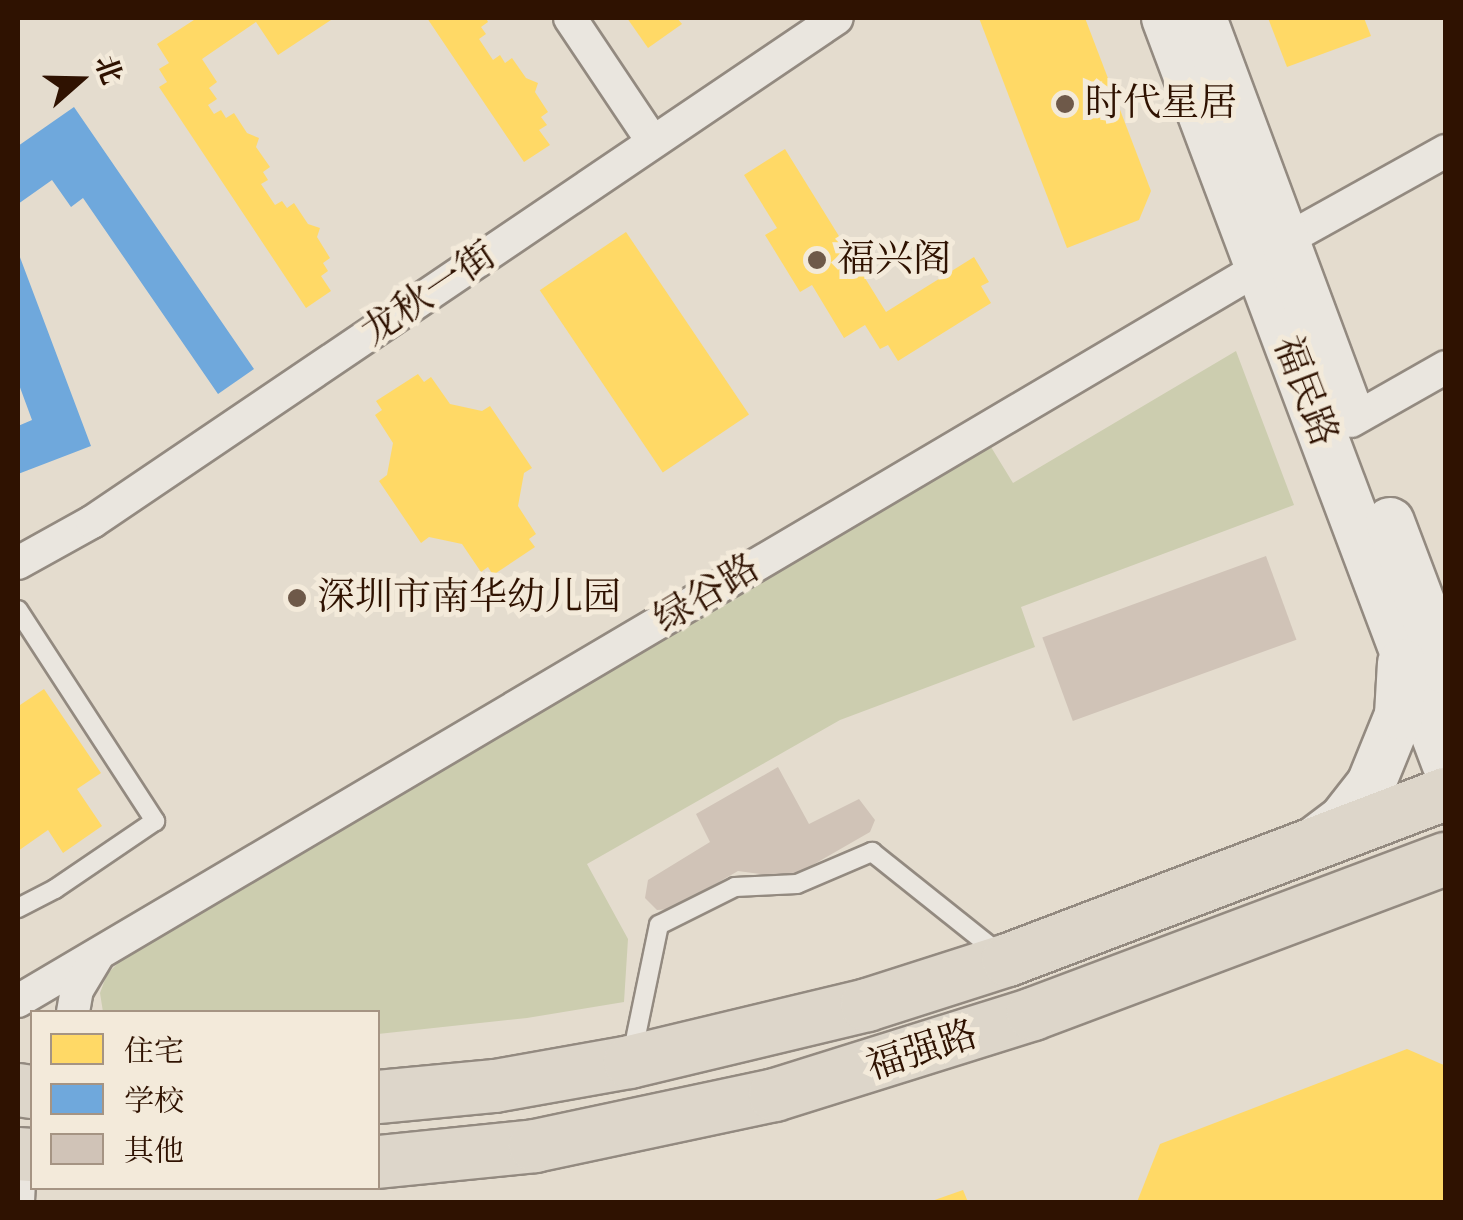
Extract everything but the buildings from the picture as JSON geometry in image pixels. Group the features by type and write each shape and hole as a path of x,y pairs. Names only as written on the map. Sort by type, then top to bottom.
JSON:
{"main road":[{"name":"福民路","path":"1166,18 1272,255 1352,421 1431,650 1446,763"},
{"name":"福民路","path":"1202,18 1272,255 1431,650"},
{"path":"1311,844 1342,821 1371,784 1388,749 1403,688 1431,650"},
{"name":"福强路","path":"380,1097 496,1086 754,1036 1008,960 1446,794"},
{"name":"福强路","path":"380,1162 535,1146 620,1131 809,1086 1034,1014 1446,860"}],"street":[{"path":"570,18 653,142"},
{"name":"龙秋一街","path":"18,562 92,522 836,18"},
{"name":"绿谷路","path":"18,1001 1446,151"},
{"path":"1352,421 1446,367"},
{"path":"73,1010 88,968 103,950"}],"lane":[{"path":"18,610 155,821 55,889 18,908"},
{"path":"630,1062 659,925 736,888 798,884 872,852 1008,960"}],"green space":[{"path":"1236,351 1294,505 1021,607 1035,647 840,720 587,864 628,939 624,1002 527,1018 380,1034 380,1010 103,1010 100,993 107,974 122,959 991,447 1013,483"}],"place":[{"name":"时代星居","path":"1065,104"},
{"name":"福兴阁","path":"817,260"},
{"name":"深圳市南华幼儿园","path":"297,598"}]}
